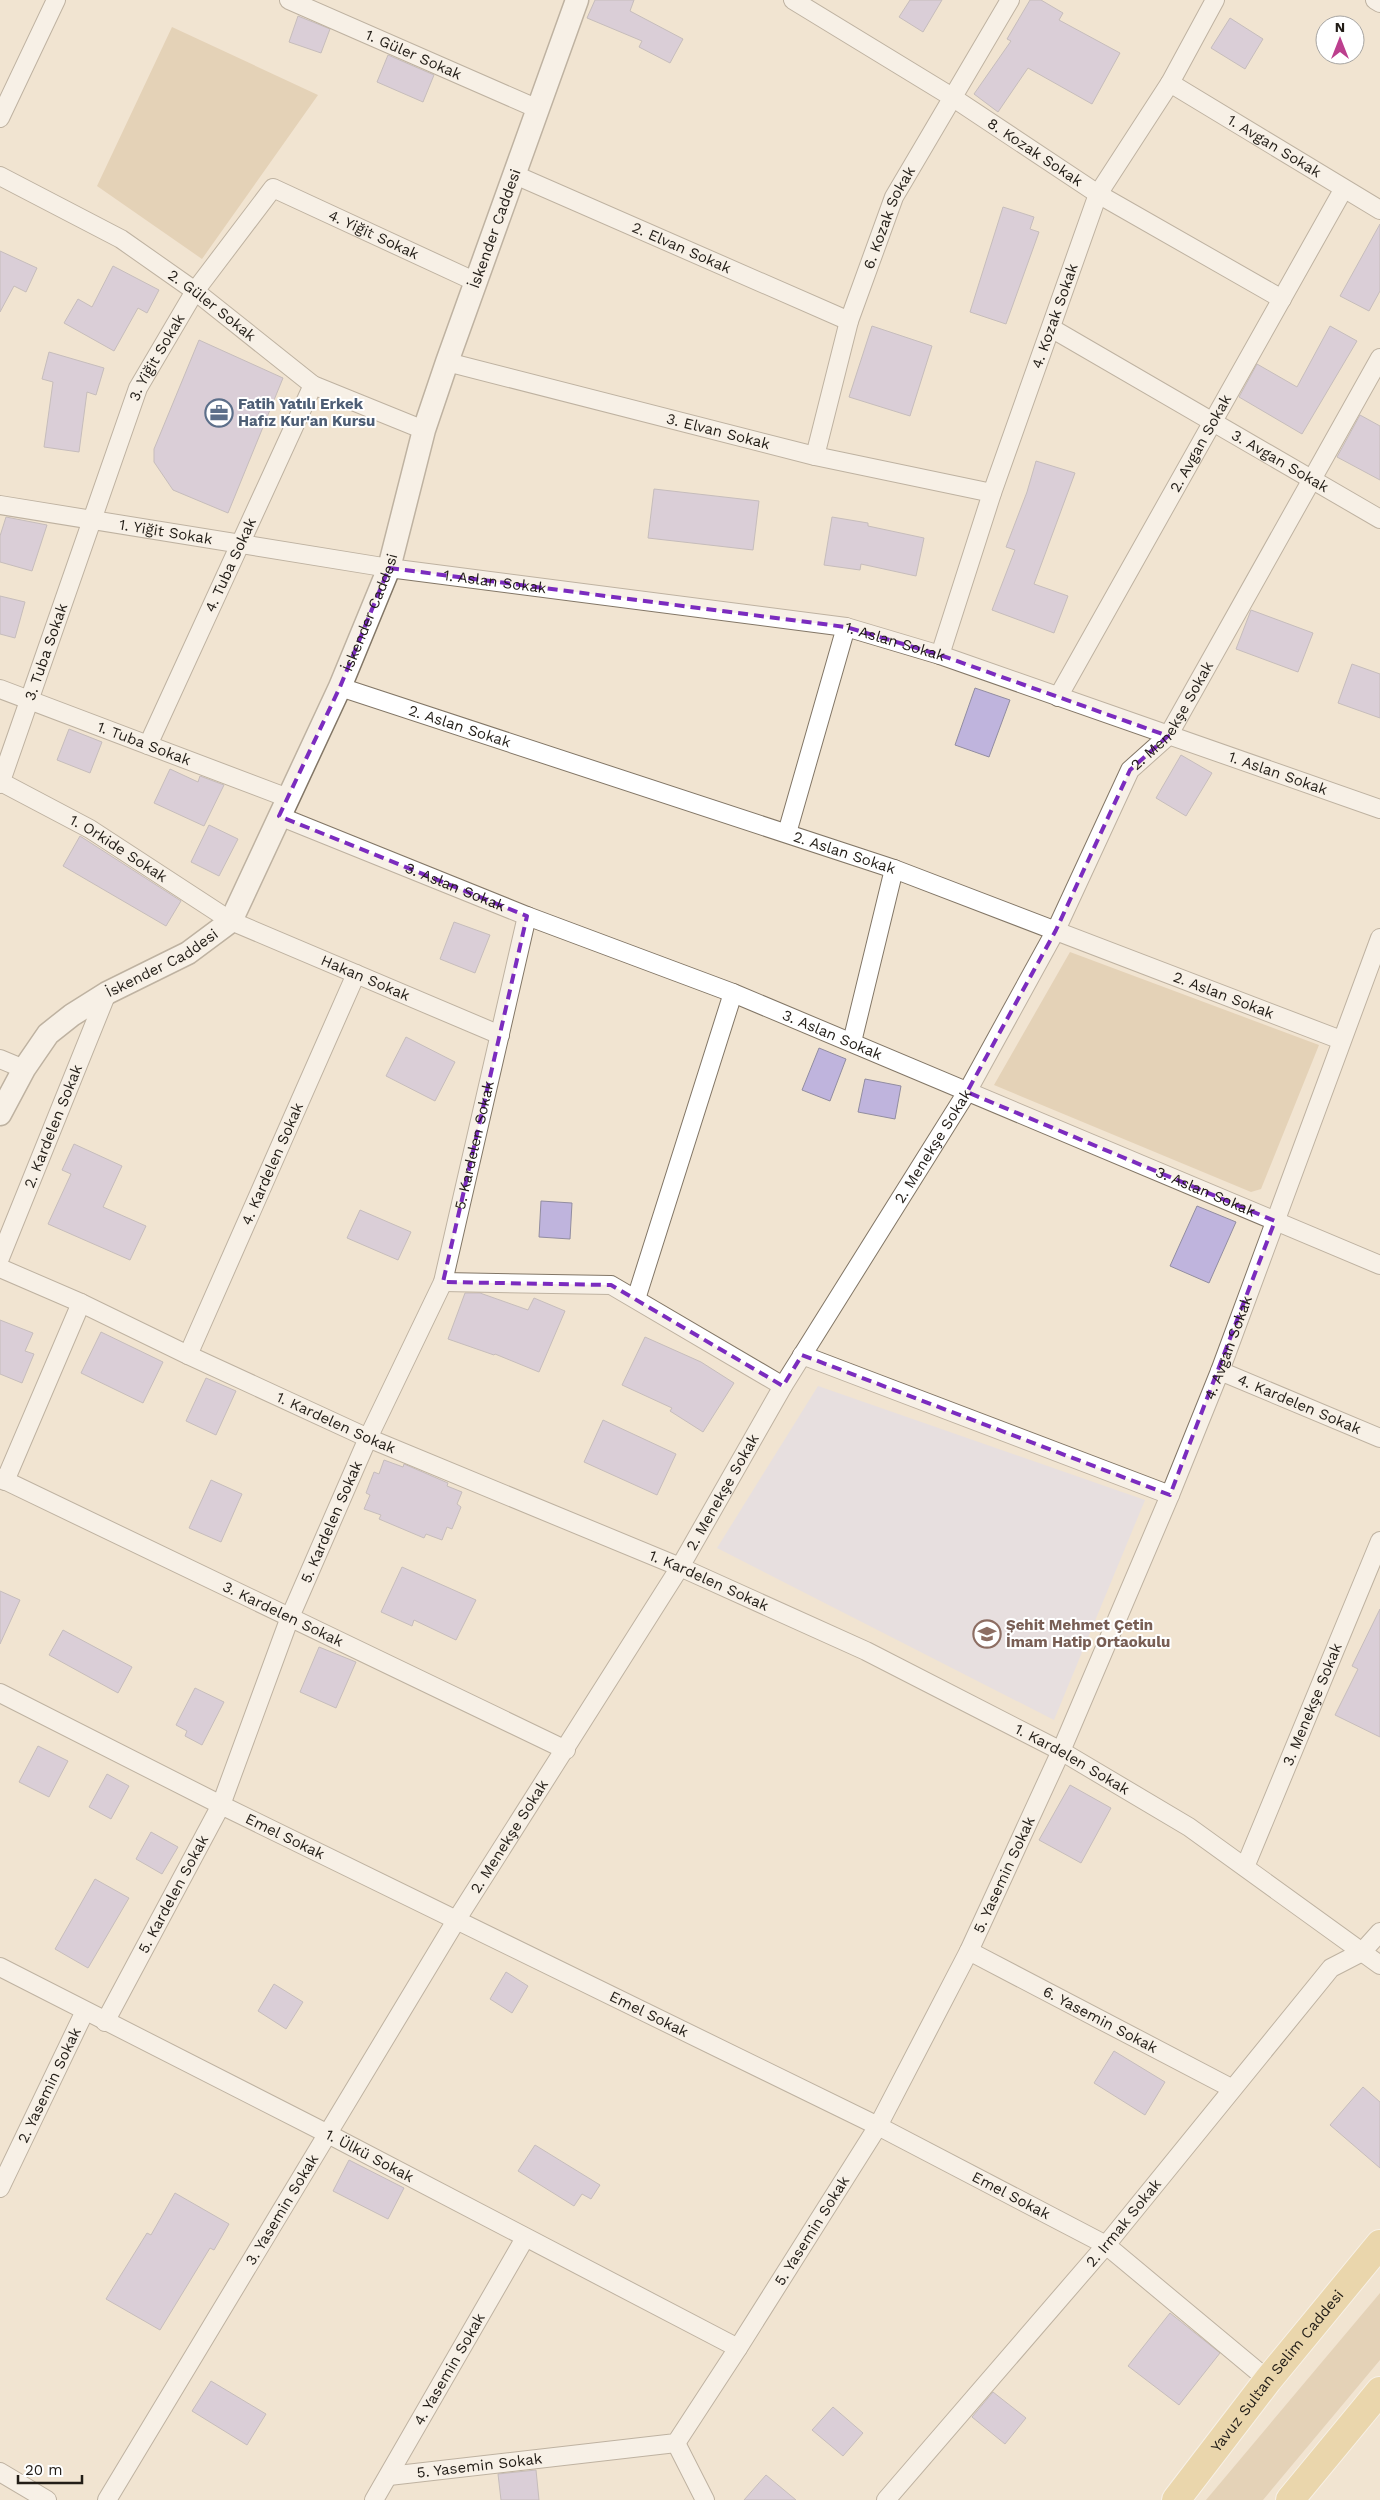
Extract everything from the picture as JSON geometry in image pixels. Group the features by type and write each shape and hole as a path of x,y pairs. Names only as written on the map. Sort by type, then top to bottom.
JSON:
{"main road":[{"name":"Yavuz Sultan Selim Caddesi","path":"1176,2500 1268,2380 1380,2244"},
{"path":"1290,2500 1380,2391"}],"street":[{"path":"0,118 56,0"},
{"name":"1. Güler Sokak","path":"289,0 538,109"},
{"name":"İskender Caddesi","path":"0,1114 24,1069 48,1034 72,1015 107,993 188,953 231,921 340,687 389,568 424,430 446,362 577,0"},
{"name":"8. Kozak Sokak","path":"793,0 952,97 1098,194 1282,299"},
{"name":"6. Kozak Sokak","path":"815,456 849,322 894,197 1010,0"},
{"name":"4. Kozak Sokak","path":"940,655 992,493 1098,194 1170,83 1215,0"},
{"path":"1375,0 1380,3"},
{"name":"1. Avgan Sokak","path":"1170,83 1343,190 1380,210"},
{"name":"2. Elvan Sokak","path":"513,174 849,322"},
{"name":"2. Güler Sokak","path":"0,176 121,239 195,291 313,386 424,430"},
{"name":"4. Yiğit Sokak","path":"273,188 474,281"},
{"name":"3. Yiğit Sokak","path":"92,520 138,388 195,291 273,188"},
{"name":"2. Avgan Sokak","path":"1058,697 1343,190"},
{"name":"3. Avgan Sokak","path":"1051,328 1380,519"},
{"name":"2. Menekşe Sokak","path":"457,1920 680,1567 783,1386 967,1092 1056,930 1130,770 1168,736 1380,358"},
{"name":"3. Elvan Sokak","path":"446,362 815,456 992,493"},
{"name":"4. Tuba Sokak","path":"148,744 313,386"},
{"name":"1. Yiğit Sokak","path":"0,505 389,568"},
{"name":"3. Tuba Sokak","path":"0,783 92,520"},
{"name":"1. Aslan Sokak","path":"389,568 846,627 940,655 1380,809"},
{"path":"787,834 846,627"},
{"name":"2. Aslan Sokak","path":"340,687 894,869 1341,1040"},
{"name":"1. Tuba Sokak","path":"0,689 148,744 283,807"},
{"name":"1. Orkide Sokak","path":"0,783 90,829 231,921"},
{"name":"3. Aslan Sokak","path":"283,807 526,916 733,994 852,1042 1380,1265"},
{"path":"852,1042 894,869"},
{"name":"5. Kardelen Sokak","path":"105,2022 221,1805 290,1617 368,1438 443,1282 526,916"},
{"name":"Hakan Sokak","path":"231,921 500,1035"},
{"name":"4. Avgan Sokak","path":"1061,1751 1170,1495 1220,1371 1380,938"},
{"name":"4. Kardelen Sokak","path":"188,1355 356,974"},
{"name":"2. Kardelen Sokak","path":"0,1258 107,993"},
{"path":"636,1299 733,994"},
{"path":"0,1059 24,1069"},
{"name":"1. Kardelen Sokak","path":"0,1268 81,1303 188,1355 368,1438 680,1567 866,1651 1061,1751 1189,1827 1380,1965"},
{"path":"443,1282 612,1285 783,1386"},
{"path":"2,1479 81,1303"},
{"path":"802,1355 1170,1495"},
{"name":"4. Kardelen Sokak","path":"1220,1371 1380,1438"},
{"name":"3. Kardelen Sokak","path":"2,1479 566,1750"},
{"name":"3. Menekşe Sokak","path":"1245,1867 1380,1541"},
{"name":"Emel Sokak","path":"0,1693 221,1805 878,2126 1106,2245 1268,2380"},
{"name":"5. Yasemin Sokak","path":"389,2476 676,2443 878,2126 969,1952 1061,1751"},
{"name":"3. Yasemin Sokak","path":"108,2500 457,1920"},
{"path":"1362,1952 1380,1932"},
{"name":"6. Yasemin Sokak","path":"969,1952 1231,2088"},
{"name":"2. Irmak Sokak","path":"886,2500 1106,2245 1231,2088 1331,1968 1362,1952"},
{"name":"1. Ülkü Sokak","path":"0,1967 328,2134 738,2348"},
{"name":"2. Yasemin Sokak","path":"0,2188 85,2010"},
{"name":"4. Yasemin Sokak","path":"374,2500 525,2238"},
{"path":"676,2443 705,2500"},
{"path":"0,2472 47,2500"}],"highlighted area":[{"path":"389,568 846,627 940,655 1168,736 1130,770 1056,930 967,1092 1275,1221 1170,1495 802,1355 783,1386 611,1285 443,1282 527,916 279,816 340,687"}],"shaded area":[{"path":"172,27 318,95 202,259 97,186"},
{"path":"1070,952 1319,1045 1261,1189 1251,1192 994,1085"},
{"name":"Şehit Mehmet Çetin İmam Hatip Ortaokulu","path":"818,1386 1145,1500 1054,1720 717,1548"},
{"path":"1380,2293 1380,2360 1263,2500 1206,2500"}],"building":[{"path":"595,0 634,0 630,11 683,39 670,63 639,47 642,41 587,18"},
{"path":"910,0 942,0 923,32 899,17"},
{"path":"1030,0 1041,0 1063,13 1059,20 1120,53 1092,104 1028,68 998,112 974,94 1011,41 1007,39"},
{"path":"298,16 330,29 321,53 289,42"},
{"path":"1230,18 1263,39 1245,69 1211,48"},
{"path":"388,55 434,75 423,102 377,82"},
{"path":"1003,207 1034,217 1030,229 1039,232 1006,324 970,312"},
{"path":"1380,224 1380,291 1369,311 1340,296"},
{"path":"0,251 37,268 26,292 14,286 0,312"},
{"path":"113,266 159,290 147,313 138,308 114,351 64,323 78,299 92,307"},
{"path":"872,326 932,346 910,416 849,397"},
{"path":"1330,326 1357,341 1302,434 1239,397 1257,364 1297,387"},
{"name":"Fatih Yatılı Erkek Hafız Kur'an Kursu","path":"199,340 283,378 228,513 173,490 154,462 154,449"},
{"path":"49,352 104,368 96,395 87,392 79,452 44,447 53,382 42,379"},
{"path":"1360,415 1380,426 1380,480 1337,457"},
{"path":"1036,461 1075,473 1034,584 1068,596 1054,633 992,610 1015,550 1006,547 1027,492"},
{"path":"654,489 759,501 753,550 648,538"},
{"path":"6,517 47,525 32,571 0,562 0,536"},
{"path":"832,517 868,523 868,526 924,538 916,576 861,564 860,570 824,565"},
{"path":"0,596 25,602 15,638 0,634"},
{"path":"1251,610 1313,633 1298,672 1236,649"},
{"path":"1352,664 1380,674 1380,718 1338,703"},
{"path":"975,688 1010,700 989,757 955,745"},
{"path":"69,729 102,742 90,773 57,760"},
{"path":"1181,755 1212,773 1186,816 1156,798"},
{"path":"170,769 198,782 200,776 224,785 204,826 154,803"},
{"path":"209,825 238,839 219,876 191,862"},
{"path":"80,836 181,901 166,926 63,866"},
{"path":"454,922 490,935 475,973 440,959"},
{"path":"406,1037 455,1062 435,1101 386,1076"},
{"path":"819,1048 846,1059 830,1101 802,1090"},
{"path":"865,1079 901,1086 895,1119 858,1112"},
{"path":"74,1144 122,1166 103,1207 146,1226 130,1260 48,1224 71,1174 62,1170"},
{"path":"541,1201 572,1203 570,1239 539,1237"},
{"path":"1197,1206 1236,1222 1209,1283 1170,1266"},
{"path":"360,1210 411,1232 398,1260 347,1238"},
{"path":"465,1293 480,1293 528,1310 534,1298 565,1311 539,1372 495,1354 448,1339"},
{"path":"0,1320 33,1333 25,1351 34,1354 22,1383 0,1374"},
{"path":"101,1332 163,1362 143,1403 81,1373"},
{"path":"645,1337 701,1362 734,1383 703,1432 670,1411 672,1408 622,1385"},
{"path":"206,1378 236,1391 216,1435 186,1421"},
{"path":"603,1420 676,1454 657,1495 584,1462"},
{"path":"384,1460 403,1467 404,1464 448,1483 447,1486 462,1492 457,1504 461,1507 452,1529 447,1527 442,1540 426,1534 424,1538 379,1519 381,1515 364,1509 370,1495 366,1493 374,1472 379,1474"},
{"path":"211,1480 242,1494 221,1542 189,1528"},
{"path":"402,1567 476,1600 456,1640 414,1620 412,1626 381,1612"},
{"path":"0,1591 20,1600 0,1644"},
{"path":"1380,1609 1380,1737 1335,1715 1358,1669 1352,1666"},
{"path":"63,1630 132,1667 118,1693 49,1655"},
{"path":"319,1647 356,1662 336,1708 300,1692"},
{"path":"195,1688 224,1702 202,1745 185,1736 187,1731 176,1725"},
{"path":"38,1746 68,1761 49,1797 19,1782"},
{"path":"107,1774 129,1786 111,1819 89,1807"},
{"path":"1070,1785 1111,1808 1081,1863 1039,1840"},
{"path":"151,1832 178,1847 162,1874 136,1859"},
{"path":"95,1879 129,1898 88,1968 55,1949"},
{"path":"506,1972 528,1986 512,2013 490,1999"},
{"path":"274,1984 303,2002 286,2029 258,2011"},
{"path":"1114,2051 1165,2082 1145,2115 1094,2083"},
{"path":"1363,2087 1380,2102 1380,2168 1330,2125"},
{"path":"535,2145 600,2185 591,2199 582,2194 574,2206 518,2171"},
{"path":"349,2160 404,2188 388,2219 333,2191"},
{"path":"175,2193 229,2224 214,2250 210,2248 160,2330 106,2299 147,2233 151,2235"},
{"path":"1170,2313 1220,2353 1179,2405 1128,2366"},
{"path":"211,2381 266,2414 247,2445 192,2411"},
{"path":"993,2392 1026,2418 1005,2444 972,2417"},
{"path":"833,2407 863,2433 843,2456 812,2430"},
{"path":"536,2470 539,2500 501,2500 498,2474"},
{"path":"766,2475 796,2500 744,2500"}],"place":[{"name":"Fatih Yatılı Erkek Hafız Kur'an Kursu","path":"219,413"},
{"name":"Şehit Mehmet Çetin İmam Hatip Ortaokulu","path":"987,1634"}]}
